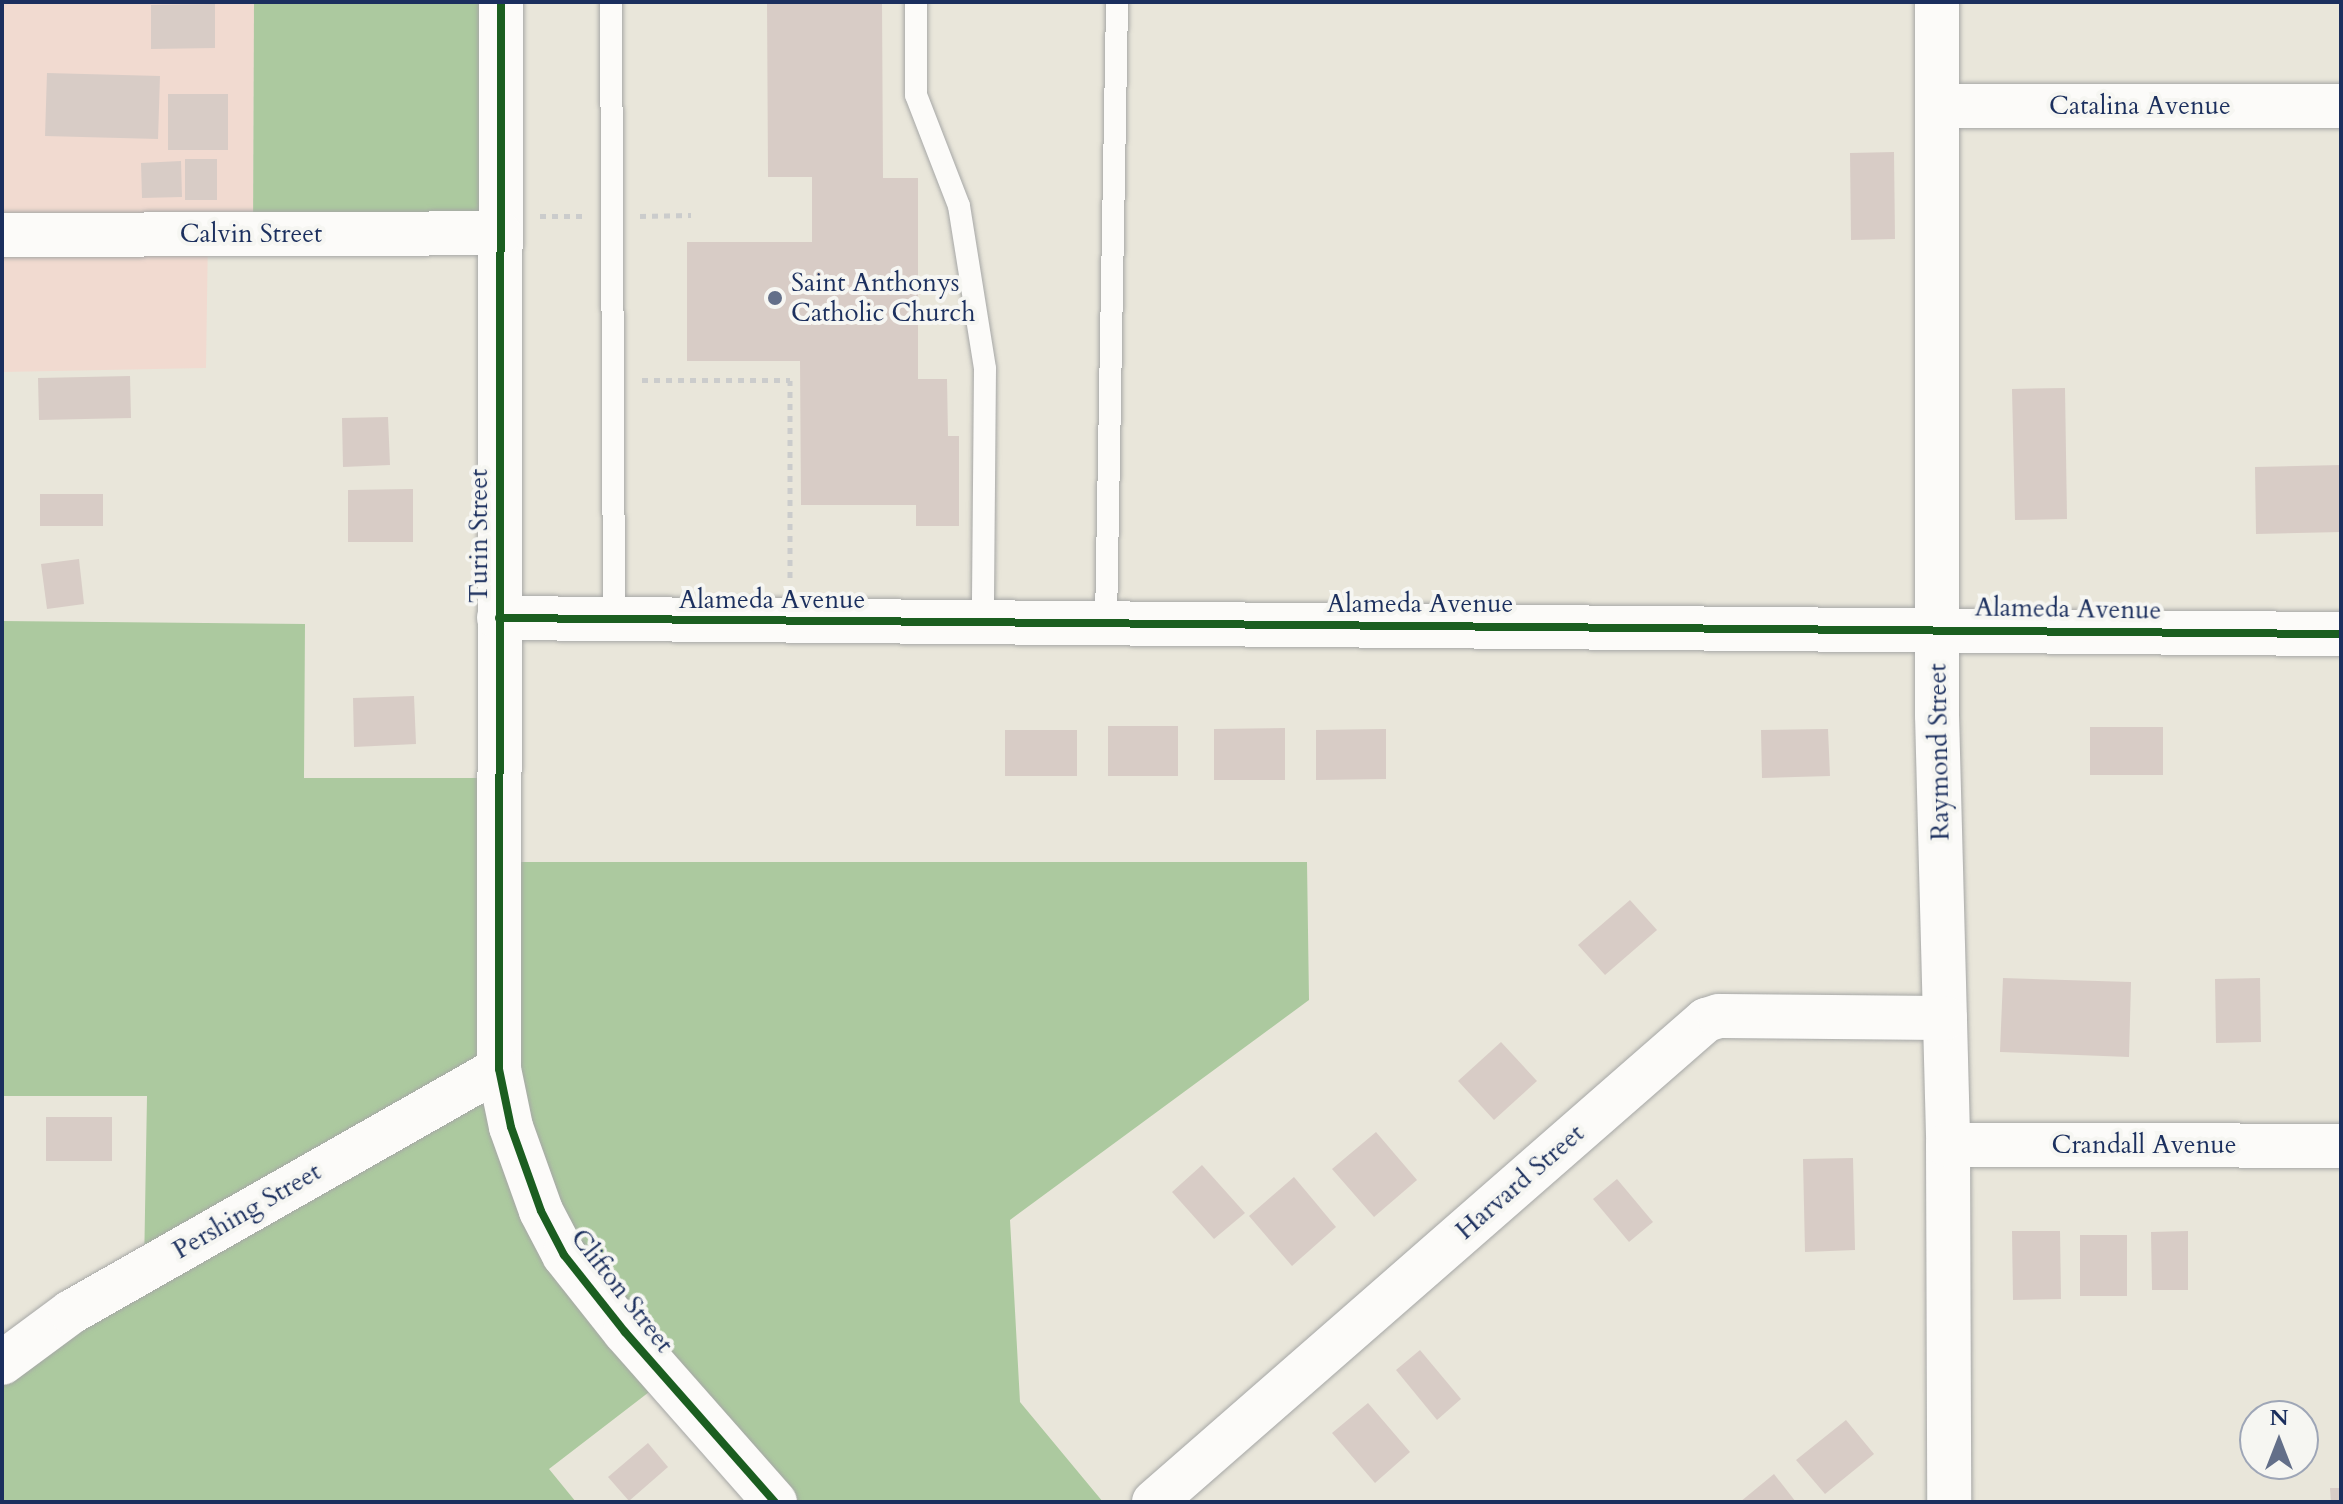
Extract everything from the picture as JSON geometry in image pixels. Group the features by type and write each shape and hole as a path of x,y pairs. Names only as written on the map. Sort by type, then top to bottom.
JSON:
{"street":[{"name":"Turin Street","path":"499,1069 501,2"},
{"name":"Raymond Street","path":"1937,2 1938,626 1948,1145 1947,1501"},
{"name":"Catalina Avenue","path":"1938,106 2341,106"},
{"name":"Calvin Street","path":"2,235 500,233"},
{"name":"Alameda Avenue","path":"499,618 1938,626 2341,634"},
{"name":"Harvard Street","path":"1154,1502 1706,1020 1719,1016 1945,1018"},
{"name":"Pershing Street","path":"3,1357 71,1312 499,1069"},
{"name":"Clifton Street","path":"499,1069 511,1127 541,1211 564,1255 625,1332 775,1502"},
{"name":"Crandall Avenue","path":"1948,1145 2341,1146"}],"lane":[{"path":"611,2 614,619"},
{"path":"916,2 916,95 959,206 985,369 983,621"},
{"path":"1106,622 1117,2"}],"path":[{"path":"652,216 691,215"},
{"path":"546,216 575,217"},
{"path":"651,380 790,380 790,579"}],"shaded area":[{"path":"2,2 254,2 253,234 208,234 206,368 2,372"}],"green space":[{"path":"254,2 501,2 500,233 253,234"},
{"path":"2,621 305,624 304,778 499,778 499,862 1307,862 1309,1000 1010,1220 1020,1402 1103,1502 772,1502 666,1379 549,1469 576,1502 2,1502 2,1363 144,1269 147,1096 2,1096"}],"building":[{"path":"767,2 882,2 883,178 918,178 918,379 947,379 948,436 959,436 959,526 916,526 916,505 801,505 800,361 687,361 687,242 812,242 812,177 768,177"},
{"path":"215,4 215,48 151,49 151,5"},
{"path":"47,73 160,76 158,139 45,136"},
{"path":"168,94 228,94 228,150 168,150"},
{"path":"1894,152 1895,239 1851,240 1850,153"},
{"path":"185,159 217,159 217,200 185,200"},
{"path":"181,161 182,197 142,198 141,163"},
{"path":"130,376 131,418 39,420 38,378"},
{"path":"2065,388 2067,519 2015,520 2012,389"},
{"path":"388,417 390,465 343,467 342,418"},
{"path":"2341,465 2341,532 2256,534 2255,467"},
{"path":"413,489 413,542 348,542 348,490"},
{"path":"40,494 103,494 103,526 40,526"},
{"path":"79,559 84,604 47,609 41,564"},
{"path":"414,696 416,744 354,747 353,698"},
{"path":"1108,726 1178,726 1178,776 1108,776"},
{"path":"2090,727 2163,727 2163,775 2090,775"},
{"path":"1285,728 1285,780 1214,780 1214,729"},
{"path":"1386,729 1386,779 1316,780 1316,730"},
{"path":"1828,729 1830,776 1762,778 1761,730"},
{"path":"1005,730 1077,730 1077,776 1005,776"},
{"path":"1630,900 1657,930 1605,975 1578,945"},
{"path":"2003,978 2131,982 2129,1057 2000,1052"},
{"path":"2260,978 2261,1042 2216,1043 2215,979"},
{"path":"1501,1042 1537,1081 1494,1120 1458,1081"},
{"path":"46,1117 112,1117 112,1161 46,1161"},
{"path":"1376,1132 1417,1180 1374,1217 1332,1169"},
{"path":"1853,1158 1855,1250 1805,1252 1803,1159"},
{"path":"1202,1165 1245,1213 1214,1239 1172,1192"},
{"path":"1294,1177 1336,1227 1292,1266 1249,1216"},
{"path":"1617,1179 1653,1222 1629,1242 1593,1199"},
{"path":"2012,1231 2060,1231 2061,1299 2013,1300"},
{"path":"2188,1231 2188,1290 2152,1290 2151,1232"},
{"path":"2080,1235 2127,1235 2127,1296 2080,1296"},
{"path":"1420,1350 1461,1399 1437,1420 1396,1370"},
{"path":"1368,1403 1410,1452 1375,1483 1332,1433"},
{"path":"1846,1420 1874,1454 1825,1494 1796,1460"},
{"path":"648,1443 668,1467 629,1501 608,1477"},
{"path":"1774,1474 1796,1502 1740,1502"},
{"path":"2330,1488 2341,1488 2341,1502 2331,1502"}],"cycle path":[{"path":"501,2 499,1069 511,1127 541,1211 564,1255 625,1332 775,1502"},
{"path":"499,618 2341,634"}],"place":[{"name":"Saint Anthonys Catholic Church","path":"775,298"}]}
